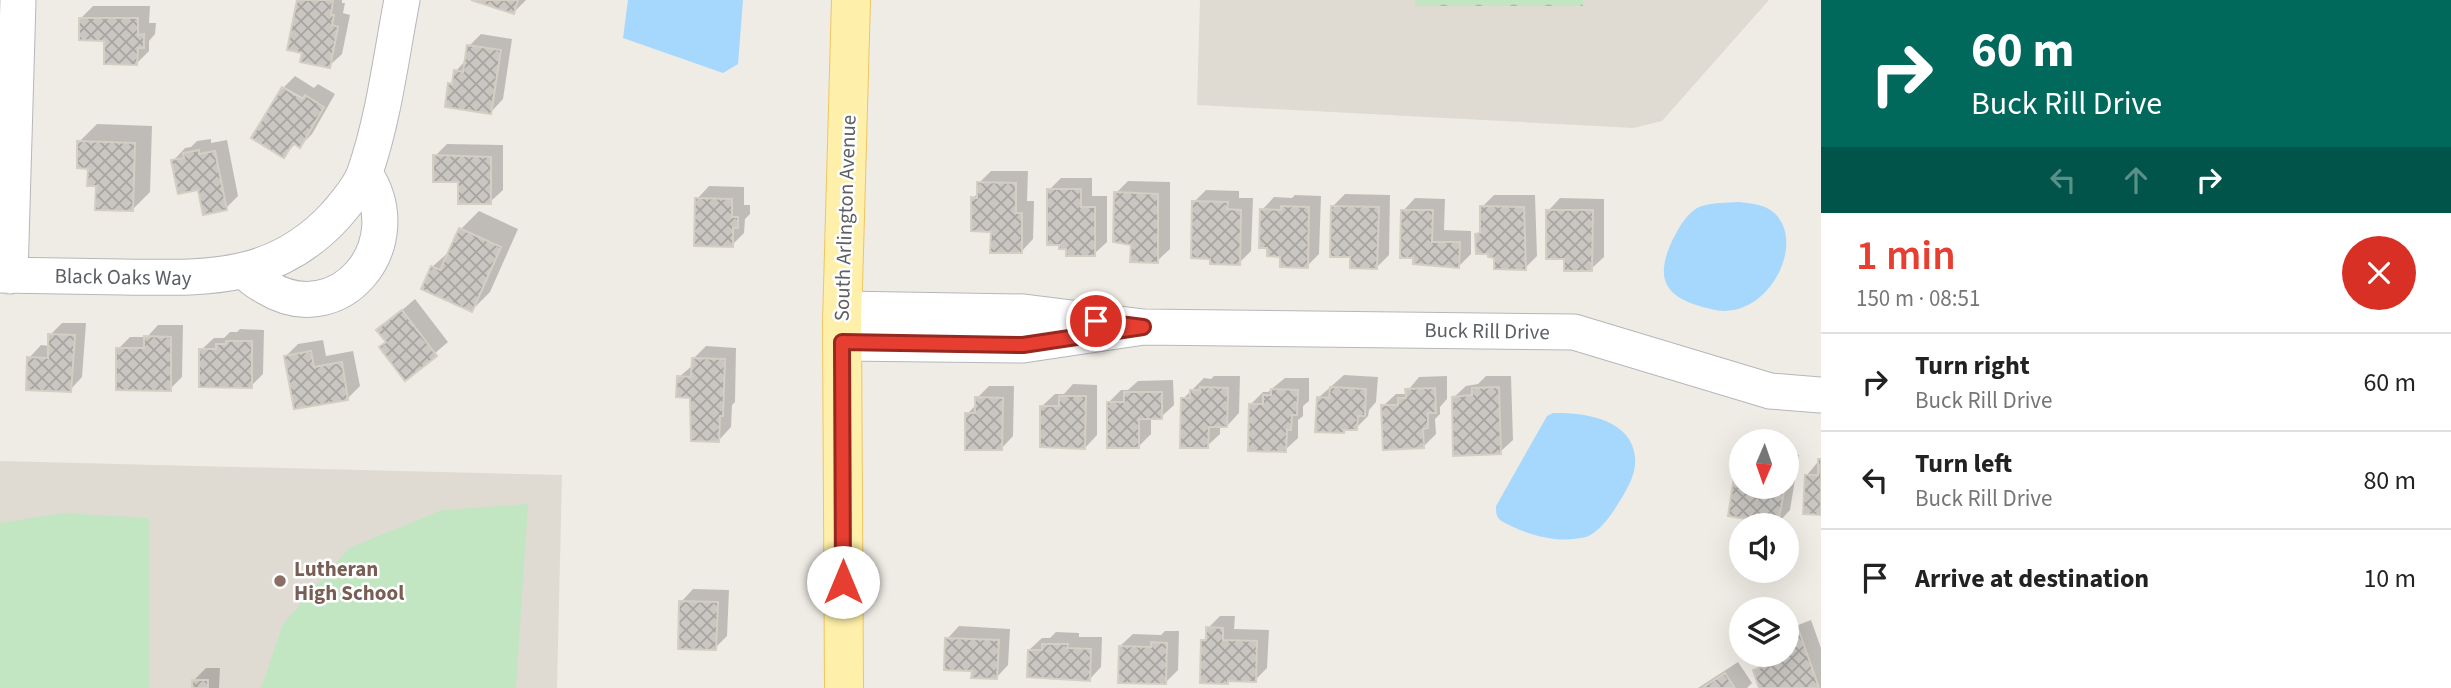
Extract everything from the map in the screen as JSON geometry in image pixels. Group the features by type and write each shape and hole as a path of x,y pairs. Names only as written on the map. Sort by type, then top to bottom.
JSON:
{"main road":[{"name":"South Arlington Avenue","path":"844,688 842,326 852,0"}],"street":[{"path":"5,275 18,0"},
{"name":"Black Oaks Way","path":"5,275 197,278 269,263 303,245 341,209 365,174 375,141 401,0"},
{"path":"245,270 249,276 273,291 294,298 308,299 330,294 352,283 374,254 381,227 377,197 365,174"},
{"name":"Buck Rill Drive","path":"842,326 1023,345 1143,327 1574,332 1770,391 1821,396"}],"shaded area":[{"path":"1200,0 1769,0 1662,121 1633,128 1197,105"},
{"name":"Lutheran High School","path":"0,461 562,475 557,688 0,688"}],"green space":[{"path":"1415,0 1583,0 1583,6 1415,6"},
{"path":"528,504 516,688 261,688 283,624 349,548 442,510"},
{"path":"63,513 149,518 149,688 0,688 0,523"}],"water":[{"path":"628,0 743,0 738,64 723,73 623,38"},
{"path":"1739,202 1765,207 1779,218 1786,234 1786,252 1780,271 1769,288 1754,302 1736,310 1715,310 1675,295 1664,278 1664,266 1674,237 1684,221 1702,206"},
{"path":"1553,413 1578,414 1604,420 1616,426 1632,444 1635,464 1630,484 1607,520 1586,537 1543,537 1513,527 1497,515 1496,506 1547,416"}],"building":[{"path":"297,0 333,0 332,25 338,27 330,68 300,62 302,53 287,50"},
{"path":"471,0 518,0 514,14"},
{"path":"79,18 138,18 138,35 144,34 144,48 138,48 137,65 104,64 104,41 79,40"},
{"path":"467,45 501,50 491,114 445,107 448,83 452,84 454,70 463,72"},
{"path":"282,87 302,99 305,95 324,107 300,148 293,143 284,158 251,138"},
{"path":"77,141 135,143 133,211 95,210 96,186 87,186 88,169 77,168"},
{"path":"199,150 199,154 215,151 227,210 203,215 198,190 178,194 171,160 184,158 183,153"},
{"path":"433,155 491,157 491,204 458,204 458,182 433,182"},
{"path":"977,182 1016,183 1016,213 1022,213 1022,253 990,253 991,232 971,231 971,197 977,198"},
{"path":"1047,189 1081,189 1081,207 1095,207 1095,256 1066,256 1066,249 1059,249 1059,245 1047,245"},
{"path":"1114,192 1158,194 1158,263 1130,262 1131,245 1113,242"},
{"path":"695,198 732,199 732,217 738,217 738,228 733,228 733,247 694,246"},
{"path":"1192,201 1228,202 1227,209 1241,210 1240,265 1210,264 1210,259 1191,258"},
{"path":"1281,206 1309,207 1308,268 1280,267 1280,257 1267,256 1267,248 1259,248 1260,209 1281,210"},
{"path":"1331,206 1379,207 1377,269 1350,268 1350,257 1330,257"},
{"path":"1480,206 1524,207 1526,270 1494,269 1494,258 1488,257 1488,254 1476,254 1475,234 1480,233"},
{"path":"1401,210 1433,210 1432,242 1460,242 1459,268 1413,264 1413,258 1400,258"},
{"path":"1546,210 1593,210 1592,271 1564,271 1564,259 1546,259"},
{"path":"459,228 501,247 472,312 421,289 431,266 440,270"},
{"path":"402,310 437,356 405,381 379,347 386,342 376,330"},
{"path":"48,334 75,335 71,392 26,390 27,357 48,358"},
{"path":"144,336 171,337 171,391 116,390 116,348 144,348"},
{"path":"226,341 252,341 252,388 199,387 199,349 216,349 216,344 226,344"},
{"path":"311,351 314,367 342,362 348,400 294,409 284,356"},
{"path":"692,358 725,359 723,416 720,416 719,442 691,441 690,398 676,397 677,376 691,377"},
{"path":"1200,387 1228,388 1227,427 1209,427 1208,448 1180,448 1181,398 1190,398 1190,390 1200,390"},
{"path":"1330,387 1366,389 1365,416 1358,416 1357,430 1344,430 1344,433 1315,432 1317,397 1329,398"},
{"path":"1499,387 1501,454 1453,456 1452,397 1472,395 1472,388"},
{"path":"1435,388 1436,413 1428,413 1428,428 1423,429 1424,448 1383,450 1381,405 1398,405 1398,398 1406,398 1405,389"},
{"path":"1271,389 1298,390 1297,415 1292,415 1291,430 1287,430 1286,452 1248,451 1249,404 1263,404 1263,395 1271,395"},
{"path":"1124,392 1162,392 1162,419 1139,419 1139,448 1107,448 1107,402 1124,402"},
{"path":"1059,396 1086,396 1085,449 1040,447 1040,406 1059,406"},
{"path":"975,397 1003,398 1002,450 965,450 965,413 975,413"},
{"path":"1818,459 1821,459 1821,515 1803,514 1805,475 1818,475"},
{"path":"1731,499 1783,499 1780,513 1729,513 1728,516"},
{"path":"679,601 718,602 716,650 678,649"},
{"path":"1206,627 1223,628 1223,640 1257,641 1256,682 1200,683 1201,640 1206,640"},
{"path":"1799,631 1819,688 1759,688 1753,670 1761,667 1799,667"},
{"path":"945,638 999,640 997,679 971,678 972,671 944,670"},
{"path":"1151,642 1167,643 1166,684 1118,683 1119,646 1151,647"},
{"path":"1042,644 1068,644 1067,648 1091,649 1090,681 1027,677 1028,650 1042,650"},
{"path":"1725,673 1735,688 1702,688"},
{"path":"192,680 208,680 208,688 192,688"}],"place":[{"name":"Lutheran High School","path":"280,581"}],"route":[{"path":"843,582 842,342 1023,345 1143,327 1096,321"}]}
